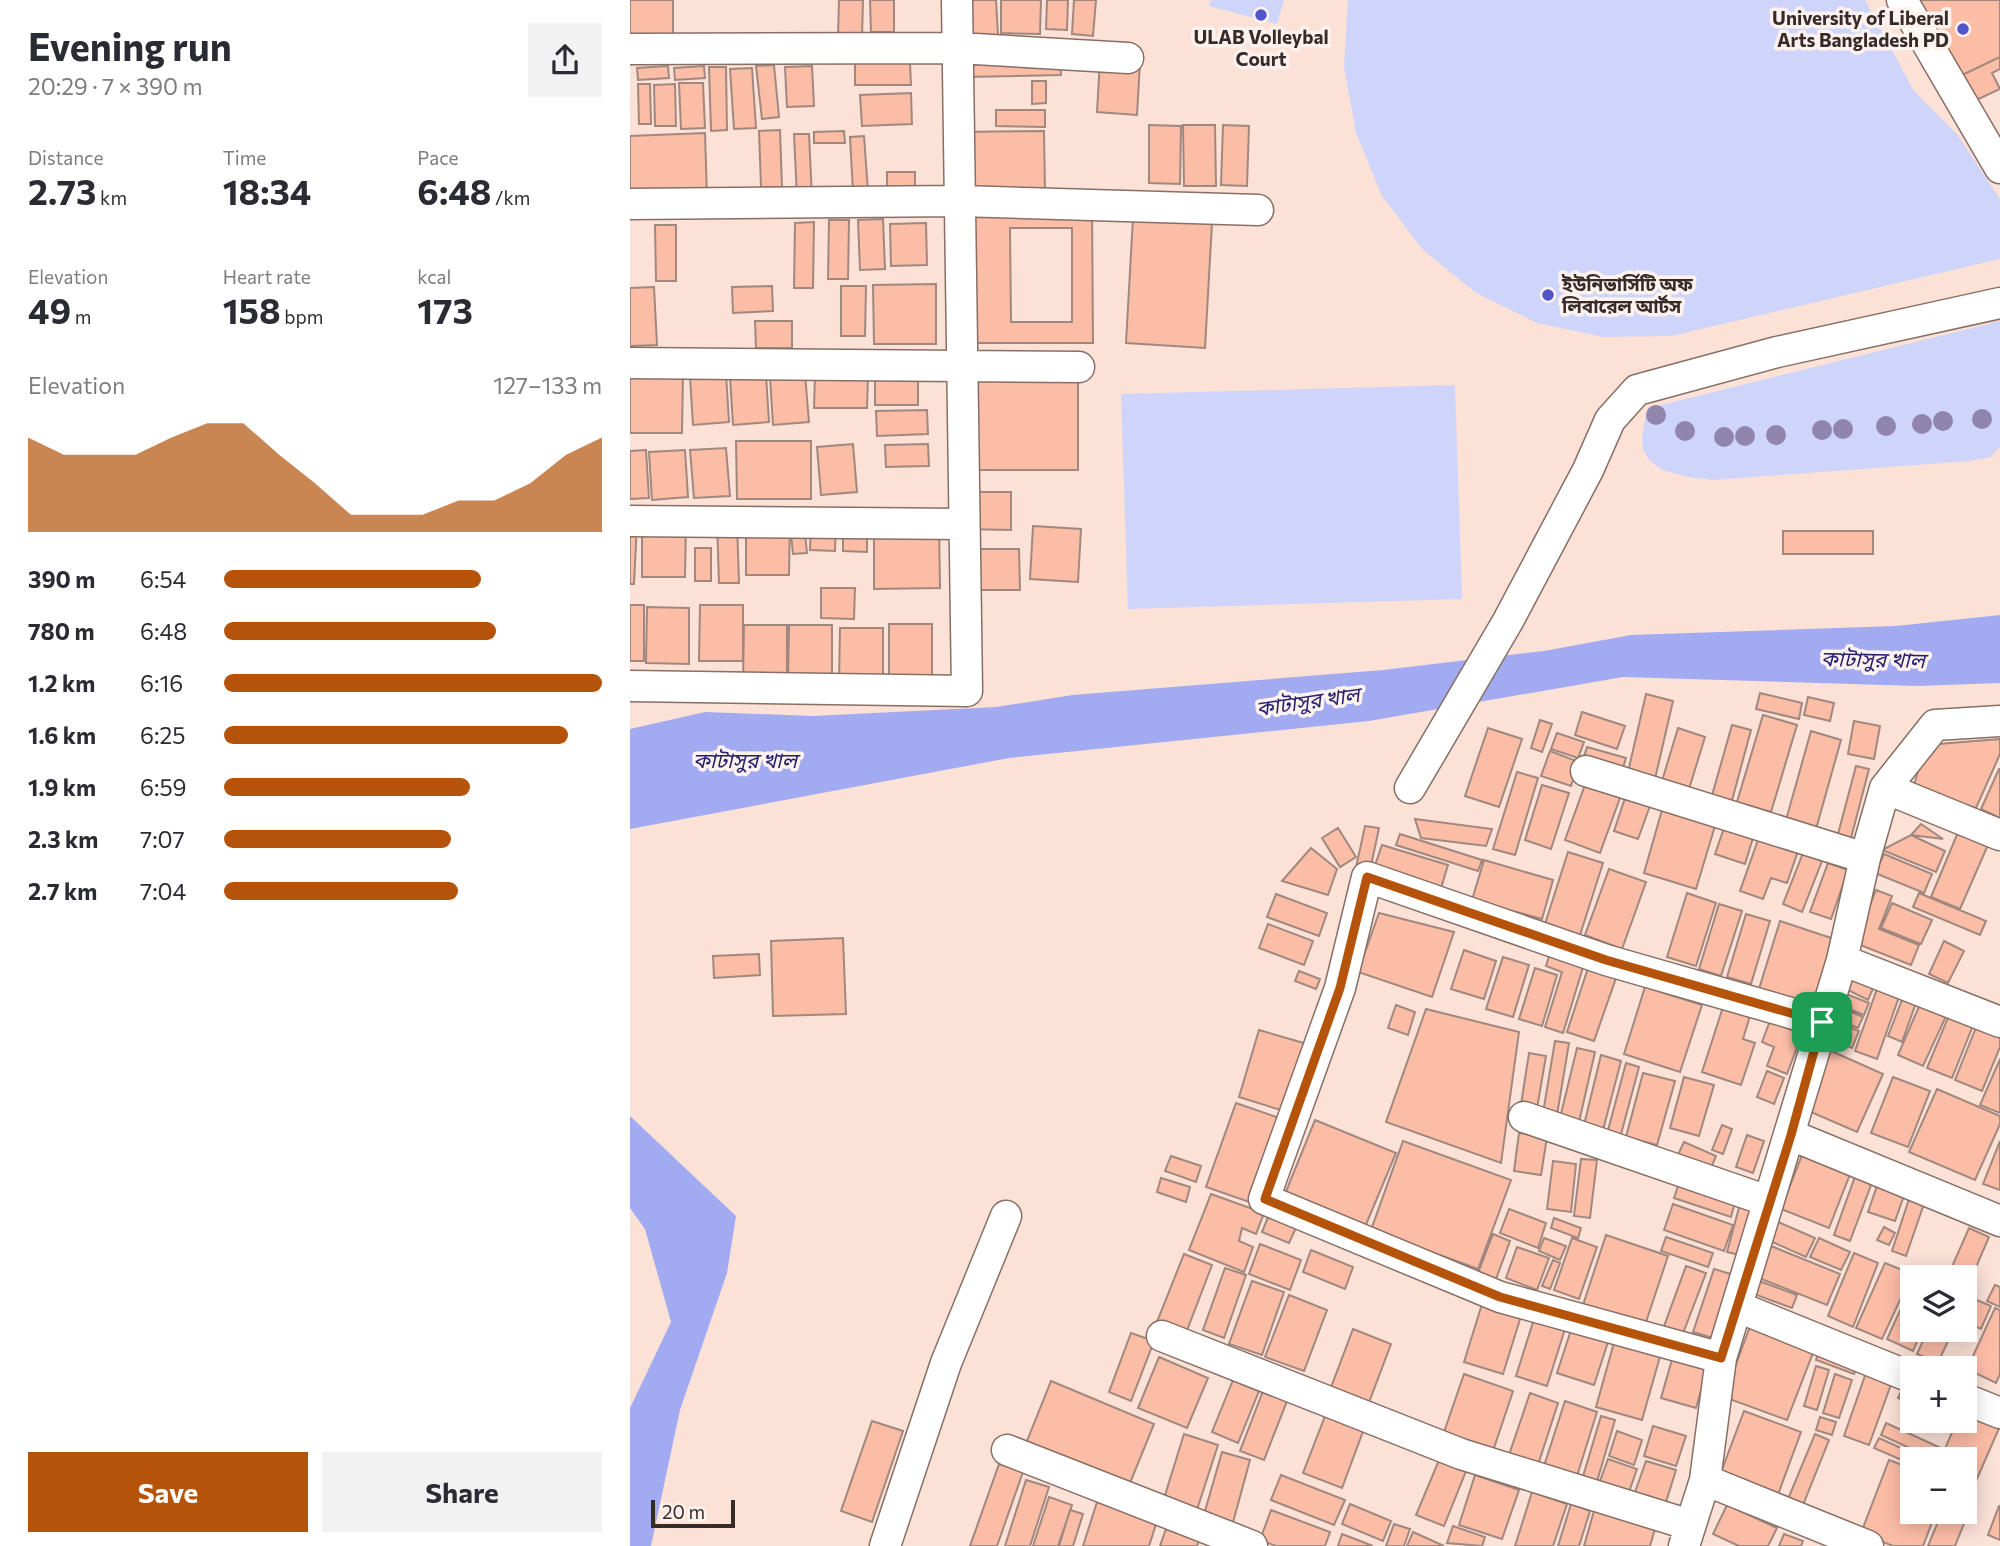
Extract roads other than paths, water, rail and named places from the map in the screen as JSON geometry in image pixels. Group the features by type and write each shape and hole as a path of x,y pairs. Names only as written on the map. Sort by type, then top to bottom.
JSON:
{"street":[{"path":"630,687 967,691 957,0"},
{"path":"1902,0 2000,168"},
{"path":"630,49 958,48 1128,58"},
{"path":"630,204 960,201 1258,211"},
{"path":"1410,788 1507,624 1588,470 1610,420 1637,390 1777,352 2000,303"},
{"path":"630,363 1079,367"},
{"path":"630,521 964,524"},
{"path":"1162,1336 1461,1454 1687,1536 1706,1480 1721,1358 1768,1201 1791,1135 1842,960 1865,858 1885,788 1935,725 2000,720"},
{"path":"1586,771 1865,858"},
{"path":"1885,788 2000,835"},
{"path":"1721,1358 1500,1297 1265,1199 1340,988 1367,877 1606,960 1822,1022"},
{"path":"1842,960 2000,1022"},
{"path":"1524,1117 1768,1201"},
{"path":"1791,1135 2000,1221"},
{"path":"885,1546 946,1363 1006,1216"},
{"path":"1738,1307 1900,1373"},
{"path":"1977,1404 2000,1413"},
{"path":"1007,1450 1252,1546"},
{"path":"1706,1480 1868,1546"}],"water":[{"name":"কাটাসুর খাল","path":"2000,615 2000,683 1918,686 1623,677 1369,721 1009,758 630,829 630,729 705,712 813,716 996,707 1073,695 1383,670 1544,651 1631,635 1896,626"},
{"path":"630,1116 736,1216 727,1273 680,1410 651,1546 630,1546 630,1408 671,1322 645,1229 630,1208"}],"place":[{"name":"ULAB Volleybal Court","path":"1261,15"},
{"name":"University of Liberal Arts Bangladesh PD","path":"1963,29"},
{"name":"ইউনিভার্সিটি অফ লিবারেল আর্টস","path":"1548,295"}]}
